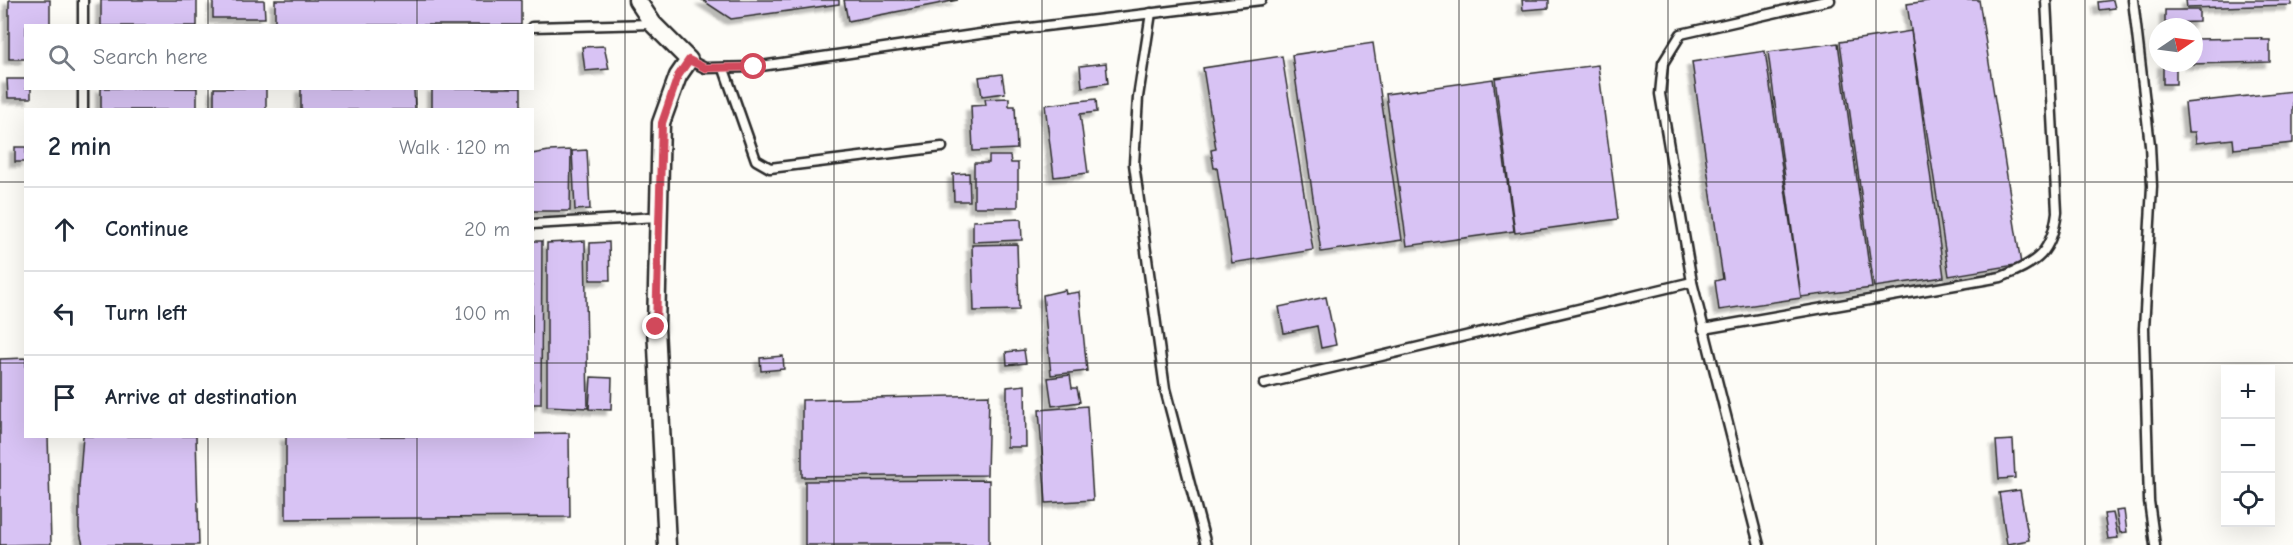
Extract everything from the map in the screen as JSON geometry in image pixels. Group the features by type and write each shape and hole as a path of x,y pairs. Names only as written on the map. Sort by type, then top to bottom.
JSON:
{"street":[{"path":"637,0 653,24 689,60 678,76 662,123 656,327 667,545"}],"lane":[{"path":"83,0 83,24"},
{"path":"689,60 705,68 724,69 802,62 980,34 1260,0"},
{"path":"1759,545 1692,282 1660,94 1663,63 1682,33 1830,0"},
{"path":"1703,329 2001,277 2022,269 2039,257 2054,237 2057,212 2046,0"},
{"path":"2133,0 2150,146 2152,186 2144,328 2149,501 2155,545"},
{"path":"1151,13 1138,97 1134,164 1165,389 1206,545"},
{"path":"534,27 653,24"},
{"path":"724,69 756,160 770,168 942,147"},
{"path":"83,90 83,108"},
{"path":"534,224 658,217"},
{"path":"1264,384 1692,282"}],"building":[{"path":"9,0 50,0 50,24 24,24 24,59 9,59"},
{"path":"101,0 197,0 197,24 101,24"},
{"path":"213,0 264,0 265,18 213,18"},
{"path":"275,0 521,0 521,24 275,24"},
{"path":"702,0 839,0 839,4 731,19"},
{"path":"844,0 958,0 848,21"},
{"path":"1522,0 1549,0 1549,8 1523,10"},
{"path":"1935,0 1979,0 2021,264 1949,276 1907,4"},
{"path":"2113,0 2115,8 2099,10 2098,2"},
{"path":"2186,0 2291,0 2291,5 2187,8"},
{"path":"2165,10 2199,10 2199,18 2165,18"},
{"path":"1911,31 1944,277 1874,287 1840,42"},
{"path":"2263,38 2262,40 2270,40 2270,62 2203,64 2203,39"},
{"path":"1373,43 1402,240 1321,252 1292,55"},
{"path":"1838,43 1872,288 1801,297 1768,52"},
{"path":"604,46 609,69 585,71 582,47"},
{"path":"1765,51 1801,298 1719,310 1715,281 1723,279 1692,62"},
{"path":"1282,56 1313,250 1232,263 1217,168 1214,168 1211,150 1216,149 1203,68"},
{"path":"1106,63 1108,83 1082,87 1080,66"},
{"path":"1598,65 1618,219 1515,233 1495,78"},
{"path":"2163,72 2176,72 2176,84 2163,84"},
{"path":"1002,74 1005,93 982,96 979,77"},
{"path":"7,79 24,79 24,90 31,90 31,98 8,98"},
{"path":"1493,79 1514,231 1407,246 1386,94"},
{"path":"101,90 197,90 197,108 101,108"},
{"path":"214,90 266,90 266,108 214,108"},
{"path":"301,90 414,90 415,108 301,108"},
{"path":"432,90 521,90 521,108 432,108"},
{"path":"2293,91 2293,143 2234,149 2233,139 2196,143 2195,132 2188,132 2185,103"},
{"path":"1009,98 1009,106 1015,106 1017,149 973,151 971,106 986,105 985,99"},
{"path":"1096,99 1097,112 1080,114 1088,173 1054,177 1045,105"},
{"path":"15,147 24,147 24,162 15,162"},
{"path":"571,150 570,211 534,211 534,154"},
{"path":"587,150 590,209 575,210 572,151"},
{"path":"989,156 1010,156 1011,163 1018,163 1018,207 974,207 974,163 989,163"},
{"path":"969,173 970,201 954,201 953,174"},
{"path":"1021,219 1022,240 973,242 973,221"},
{"path":"534,241 542,241 541,404 534,404"},
{"path":"585,241 588,408 547,406 547,243"},
{"path":"609,242 610,280 590,280 590,243"},
{"path":"1017,244 1019,310 974,311 972,245"},
{"path":"1065,290 1066,294 1079,292 1087,371 1051,375 1043,295"},
{"path":"1326,297 1336,345 1321,348 1317,326 1284,333 1279,307"},
{"path":"1024,350 1026,363 1007,365 1006,352"},
{"path":"783,356 784,369 761,371 760,358"},
{"path":"24,358 24,438 48,438 51,544 0,545 0,359"},
{"path":"1070,375 1072,388 1077,388 1080,402 1052,406 1048,378"},
{"path":"591,377 612,378 611,410 589,409"},
{"path":"1025,385 1026,447 1007,447 1007,387"},
{"path":"989,395 987,475 802,477 802,400"},
{"path":"1087,406 1093,500 1046,503 1039,410"},
{"path":"569,433 570,517 286,519 286,438 534,438 534,434"},
{"path":"83,438 196,438 199,545 83,545 79,529 79,486"},
{"path":"2013,440 2015,478 1999,479 1996,441"},
{"path":"989,480 989,545 805,545 805,481"},
{"path":"2020,490 2029,540 2007,544 1999,493"},
{"path":"2124,510 2127,532 2120,533 2116,511"},
{"path":"2113,513 2118,538 2108,539 2104,514"}],"route":[{"path":"656,327 662,123 678,76 689,60 705,68 754,67"}]}
